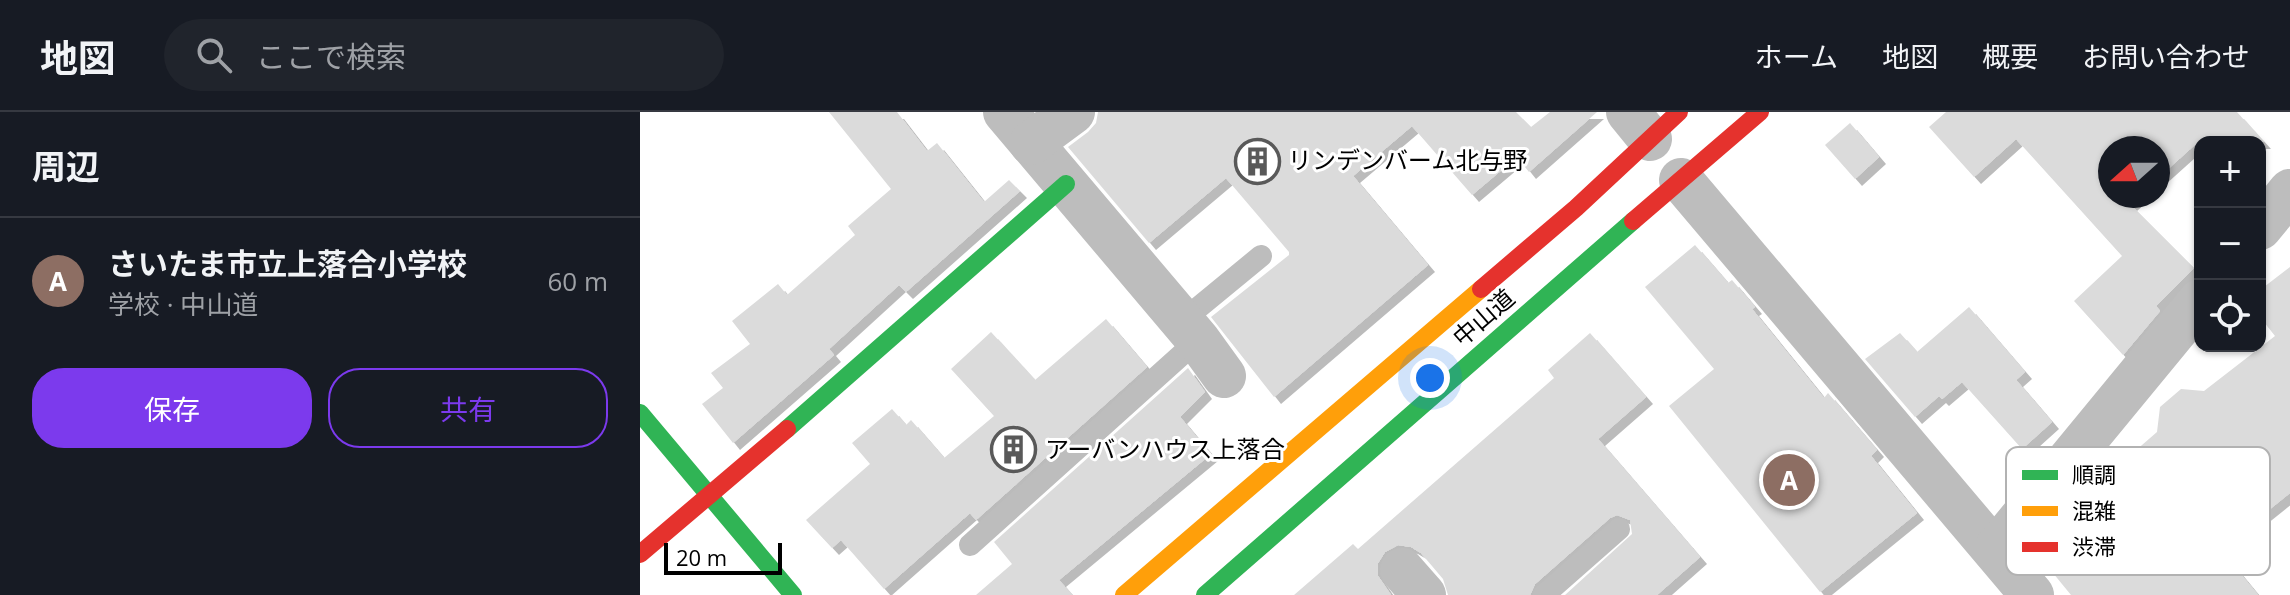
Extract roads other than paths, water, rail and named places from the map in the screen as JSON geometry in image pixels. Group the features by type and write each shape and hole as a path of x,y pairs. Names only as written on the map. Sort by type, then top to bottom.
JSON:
{"main road":[{"name":"中山道","path":"1205,595 1760,112"},
{"name":"中山道","path":"1124,595 1564,218 1652,121"},
{"path":"640,554 710,497 1066,184"},
{"path":"640,413 793,595"}],"street":[{"path":"1073,112 1018,128 1190,330 1224,376"},
{"path":"1681,180 2006,563"},
{"path":"2266,221 2290,191"},
{"path":"2080,447 2194,308"},
{"path":"1995,550 2006,537"},
{"path":"2016,575 2032,595"}],"lane":[{"path":"970,545 1190,330 1261,256"},
{"path":"1544,595 1619,529"}],"place":[{"name":"リンデンバーム北与野","path":"1257,161"},
{"name":"アーバンハウス上落合","path":"1014,450"},
{"name":"さいたま市立上落合小学校","path":"1789,480"}]}
